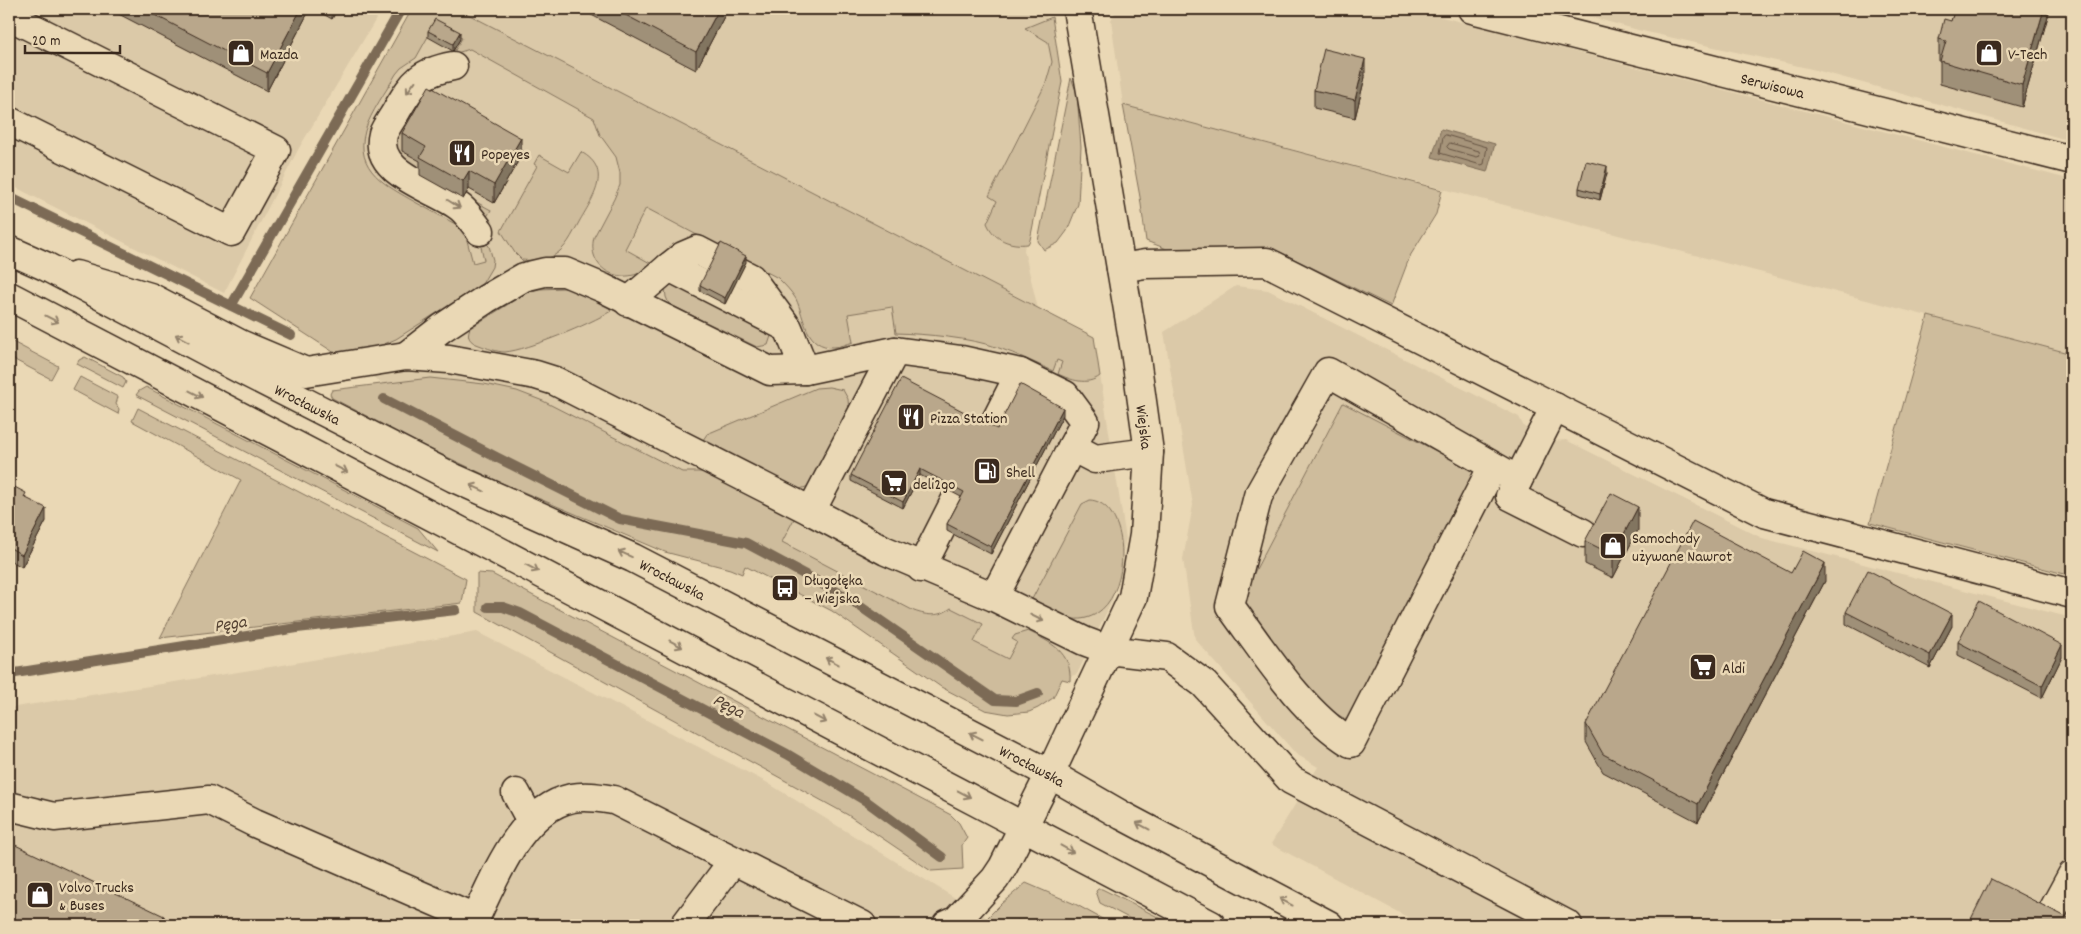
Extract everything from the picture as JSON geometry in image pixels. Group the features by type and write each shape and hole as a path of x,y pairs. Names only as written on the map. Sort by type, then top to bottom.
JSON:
{"main road":[{"name":"Wiejska","path":"947,925 956,921 995,879 1024,826 1132,597 1144,535 1149,452 1121,268 1077,9"},
{"name":"Serwisowa","path":"1472,9 2072,160"},
{"path":"9,16 276,150 231,232 9,121"},
{"path":"452,66 420,76 411,86 383,134 384,155 398,172 461,208 480,231"},
{"name":"Wrocławska","path":"9,250 45,266 240,369 454,478 633,558 1050,774 1123,816 1329,925"},
{"path":"628,302 683,256 697,250 751,278 788,328 806,370"},
{"path":"1121,268 1145,264 1267,262 1764,513 2072,594"},
{"path":"45,266 150,297 240,344 306,372 406,356 449,359 536,374 555,381 811,511 886,552 921,568 994,597 1084,641 1108,650 1167,657 1204,684 1291,780 1568,925"},
{"path":"406,356 456,319 524,277 545,272 565,272 603,288 628,302 770,370 806,370 895,351 961,360 1020,374 1065,395 1085,422 994,597"},
{"path":"9,296 1210,925"},
{"path":"811,511 895,351"},
{"path":"1493,466 1351,742 1341,736 1293,691 1230,606 1258,496 1328,372 1518,480"},
{"path":"921,568 1020,374"},
{"path":"1555,407 1510,496 1583,533"},
{"path":"1072,447 1095,459 1149,452"},
{"path":"516,793 531,821"},
{"path":"9,806 54,817 209,800 255,823 474,922 500,868 531,821 548,808 572,798 597,797 614,800 862,925"},
{"path":"685,925 733,861"},
{"path":"2045,925 2072,875"}],"shaded area":[{"path":"9,9 382,9 299,148 224,293 9,184"},
{"path":"412,9 1045,9 1055,65 1024,250 1038,309 1094,337 1126,539 1112,601 1077,674 1010,698 387,386 250,298"},
{"path":"412,9 458,9 1094,337 1100,376 1090,381 1074,380 1058,374 1062,362 1057,360 1053,371 1012,353 976,342 949,337 896,333 892,307 848,314 853,342 836,347 824,346 817,343 812,337 804,323 796,299 778,278 646,208 625,249 652,264 643,271 632,275 621,276 611,273 602,268 596,260 593,250 594,237 620,185 620,173 616,157 600,135 594,118 470,49 453,54 462,38 435,24 416,58 401,68 396,74 375,109 365,131 364,156 375,175 384,183 459,226 465,233 473,263 484,260 480,242 485,242 489,246 493,260 492,267 482,284 396,339 341,357 250,298"},
{"path":"1117,9 1411,9 2072,180 2072,354 1123,105 1111,20"},
{"path":"1562,9 2072,9 2072,109 2064,139 1816,70 1638,30"},
{"path":"1052,17 1062,82 1030,240 1028,244 1009,243 998,238 987,223 997,201 989,196 1046,83 1052,62 1048,42 1025,28"},
{"path":"1071,78 1077,93 1081,147 1078,204 1067,231 1058,243 1044,250 1038,241"},
{"path":"1123,105 1442,190 1436,214 1410,256 1391,306 1280,252 1167,249 1146,241"},
{"path":"399,120 414,129 426,165 465,196 491,210 485,220 402,166 391,135"},
{"path":"581,152 591,159 596,167 598,176 597,185 589,204 562,250 553,256 542,259 522,260 515,253 501,231 537,166 534,164 539,155 569,172"},
{"path":"676,281 768,330 771,336 768,345 757,347 669,304 665,289"},
{"path":"1236,286 1268,290 1519,417 1524,427 1554,441 1566,440 1762,538 2072,618 2072,925 1422,925 1271,844 1318,767 1296,754 1195,639 1183,559 1193,505 1164,332"},
{"path":"564,288 585,292 608,305 611,311 559,336 515,350 495,351 471,341 468,334 470,328 526,293 539,289"},
{"path":"1928,316 2072,354 2072,576 1870,523"},
{"path":"9,340 58,366 51,379 9,357"},
{"path":"85,357 123,377 126,382 123,388 77,364 79,360"},
{"path":"80,377 118,397 116,404 119,409 118,414 73,390"},
{"path":"430,378 484,384 517,391 543,401 682,472 708,472 795,517 782,542 914,611 933,615 951,608 983,624 974,642 1008,659 1017,642 1012,639 1015,635 1028,631 1058,649 1067,662 1070,671 1070,681 1062,679 1053,698 1029,712 1008,714 985,710 941,687 832,611 745,566 742,574 730,569 665,552 500,482 430,449 332,398 330,394 332,390"},
{"path":"146,387 418,528 438,552 136,395"},
{"path":"829,387 843,390 848,399 849,413 809,486 800,489 794,488 703,440 707,434 816,388"},
{"path":"1343,403 1475,471 1347,720 1328,709 1245,615 1242,596"},
{"path":"138,408 466,579 462,603 160,638 241,480 132,421"},
{"path":"1090,500 1105,506 1115,521 1121,540 1122,562 1117,584 1108,603 1093,615 1073,619 1057,614 1031,601 1082,504"},
{"path":"477,573 492,574 951,815 959,823 967,838 962,845 963,869 931,871 848,815 477,612"},
{"path":"477,632 766,782 999,925 9,925 9,708"},
{"path":"1026,883 1077,905 1113,925 1024,925 1018,920 1013,925 999,925 988,917"},
{"path":"1102,889 1174,925 1142,925 1100,903 1096,891"}],"water":[{"path":"1441,129 1495,144 1487,172 1432,157"}],"building":[{"name":"Mazda","path":"143,9 301,9 267,73"},
{"path":"614,9 719,9 696,52"},
{"name":"V-Tech","path":"1955,9 2044,9 2022,85 1940,61 1946,41 1939,39 1944,19 1951,21"},
{"path":"435,19 460,32 453,44 428,31"},
{"path":"1324,49 1365,59 1355,100 1314,90"},
{"name":"Popeyes","path":"429,86 521,138 494,185 469,171 463,181 420,157 426,147 402,133"},
{"path":"1586,161 1607,166 1600,194 1579,188"},
{"path":"721,243 746,256 725,298 700,285"},
{"path":"901,379 997,429 1020,384 1063,408 991,547 947,524 964,492 920,469 903,502 851,475"},
{"path":"9,484 26,493 24,497 46,508 22,555 9,547"},
{"path":"1611,493 1638,507 1613,555 1585,541"},
{"name":"Aldi","path":"1693,521 1791,573 1803,551 1825,563 1698,804 1603,754 1586,724"},
{"path":"1868,570 1952,614 1930,655 1846,612"},
{"path":"1979,601 2062,645 2042,686 1958,642"},
{"path":"9,842 164,916 160,925 9,925"},
{"path":"1991,879 2072,920 2072,925 1968,925"}],"waterway":[{"path":"231,306 401,9"},
{"path":"9,197 291,335"},
{"path":"384,399 620,519 746,543 848,598 995,700 1016,701 1038,693"},
{"name":"Pęga","path":"488,607 503,607 520,613 787,754 866,801 942,857"},
{"name":"Pęga","path":"9,674 297,628 456,610"}],"place":[{"name":"Mazda","path":"241,53"},
{"name":"V-Tech","path":"1989,53"},
{"name":"Popeyes","path":"462,153"},
{"name":"Pizza Station","path":"911,417"},
{"name":"Shell","path":"987,471"},
{"name":"deli2go","path":"894,483"},
{"name":"Samochody używane Nawrot","path":"1613,546"},
{"name":"Długołęka – Wiejska","path":"785,588"},
{"name":"Aldi","path":"1703,667"},
{"name":"Volvo Trucks & Buses","path":"40,895"}]}
